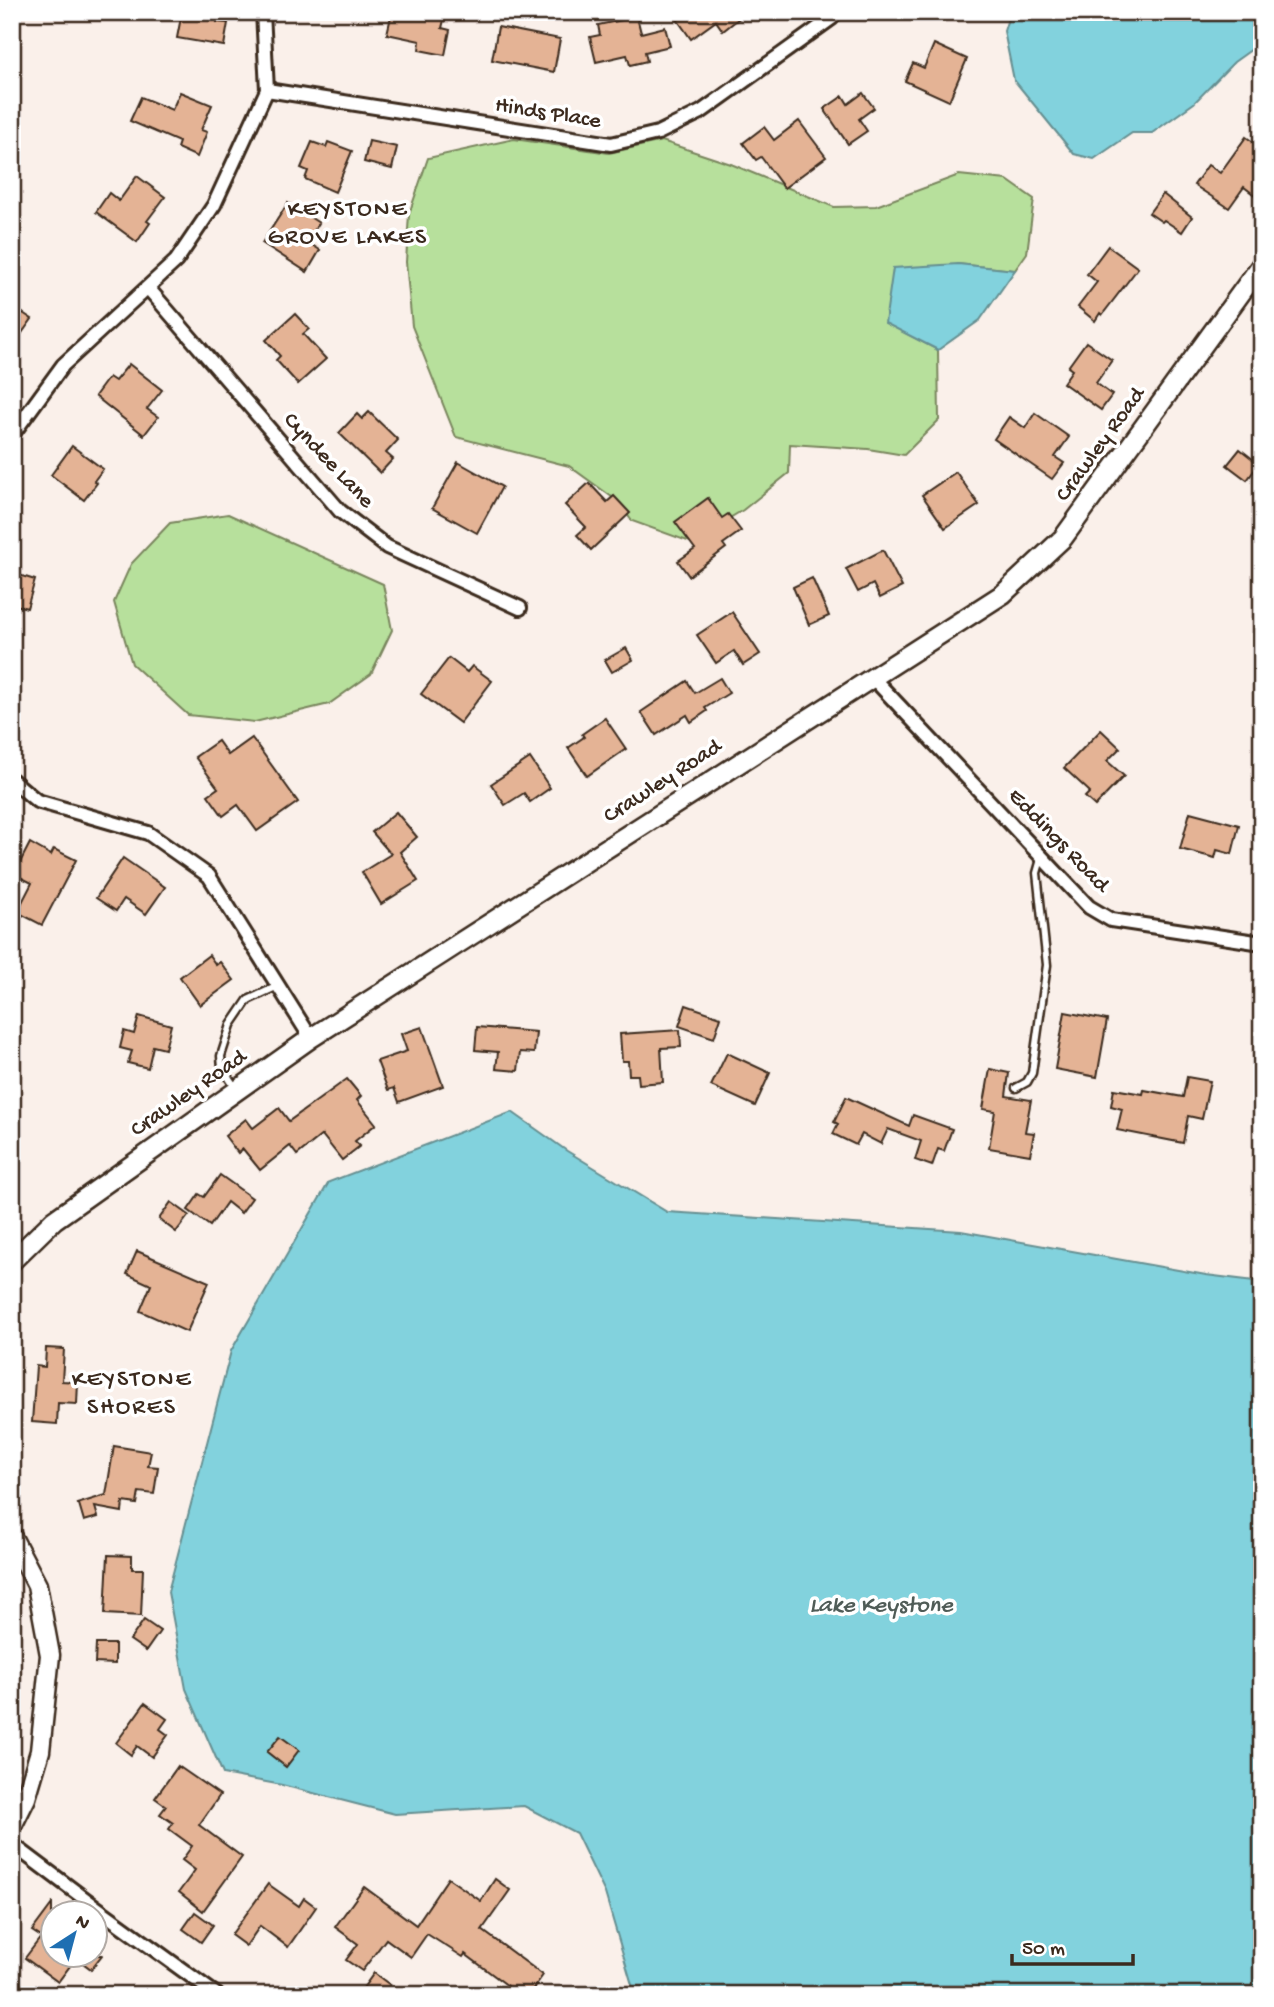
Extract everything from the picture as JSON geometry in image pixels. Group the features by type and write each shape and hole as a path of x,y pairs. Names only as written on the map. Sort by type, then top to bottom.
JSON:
{"street":[{"path":"12,435 62,365 176,261 214,205 267,90 262,12"},
{"name":"Hinds Place","path":"267,90 611,144 657,133 701,112 832,18"},
{"name":"Crawley Road","path":"12,1261 54,1220 311,1038 1003,594 1063,538 1258,276"},
{"name":"Cyndee Lane","path":"148,288 340,511 387,547 520,608"},
{"name":"Eddings Road","path":"872,677 1089,907 1111,920 1262,943"},
{"path":"12,780 37,801 148,833 209,876 311,1038"},
{"path":"12,1537 37,1585 50,1655 40,1751 26,1798 12,1826"},
{"path":"12,1844 218,1995"}],"lane":[{"path":"1016,1088 1027,1082 1032,1073 1047,965 1037,873 1042,857"},
{"path":"237,1090 222,1068 221,1056 231,1024 248,1000 278,986"}],"green space":[{"path":"514,139 609,153 662,141 731,164 834,207 876,206 959,175 1007,180 1034,199 1027,253 1015,270 958,264 886,323 938,350 939,420 904,455 868,449 790,444 789,473 743,510 690,542 632,521 616,500 569,466 456,437 412,326 406,262 409,214 428,158"},
{"path":"228,514 383,584 392,630 371,674 329,704 255,722 188,715 132,664 114,602 131,564 170,523"}],"water":[{"path":"1010,12 1262,12 1262,42 1234,62 1194,103 1152,133 1132,133 1094,159 1074,154 1014,80 1004,31"},
{"path":"958,264 1015,270 980,320 938,350 885,323 893,268"},
{"name":"Lake Keystone","path":"512,1112 567,1151 667,1212 961,1231 1206,1275 1262,1282 1262,1995 635,1995 605,1893 576,1833 524,1806 395,1814 282,1785 223,1774 186,1689 168,1592 231,1351 329,1182"}],"building":[{"path":"182,12 218,12 217,22 228,23 224,46 177,38"},
{"path":"392,12 446,12 442,28 450,30 445,55 419,50 420,41 387,34"},
{"path":"672,12 747,12 723,31 716,21 691,39"},
{"path":"637,17 641,33 665,27 670,46 645,52 647,61 630,65 627,55 596,62 590,37 600,35 598,25"},
{"path":"498,27 560,39 554,72 492,60"},
{"path":"934,44 967,59 949,101 905,81 913,63 924,68"},
{"path":"180,92 212,105 201,130 207,132 197,157 177,148 179,142 130,121 141,97 172,110"},
{"path":"863,93 874,108 859,119 867,131 848,144 824,109 843,96 848,104"},
{"path":"799,121 826,157 784,188 761,157 756,160 743,143 764,127 774,140"},
{"path":"1246,137 1262,148 1262,163 1256,171 1262,175 1262,188 1256,196 1244,187 1229,208 1194,185 1208,165 1220,173"},
{"path":"369,141 397,147 392,169 364,162"},
{"path":"312,142 326,147 328,142 352,151 335,192 305,179 308,171 301,168"},
{"path":"137,176 165,197 147,221 150,223 137,242 96,212 109,193 119,201"},
{"path":"1163,194 1192,217 1182,232 1149,213"},
{"path":"288,203 319,223 307,242 320,250 307,272 262,243"},
{"path":"1108,246 1138,268 1095,321 1078,307 1097,282 1087,274"},
{"path":"12,306 32,319 12,347"},
{"path":"295,314 309,329 303,334 326,359 298,384 276,360 280,356 266,340"},
{"path":"1086,342 1112,360 1096,383 1112,395 1101,410 1063,383 1072,370 1068,367"},
{"path":"129,364 162,390 147,409 158,417 144,435 95,396 109,377 115,381"},
{"path":"369,412 398,440 386,453 393,459 380,473 339,433 357,414 362,419"},
{"path":"1035,413 1069,437 1055,457 1064,463 1052,479 994,439 1009,417 1025,428"},
{"path":"72,446 103,469 94,481 97,483 84,500 51,475"},
{"path":"1240,449 1259,464 1247,480 1227,465"},
{"path":"458,462 502,487 477,533 432,508"},
{"path":"956,472 979,505 945,528 922,495"},
{"path":"589,483 607,502 614,496 630,513 591,550 577,535 586,527 565,505"},
{"path":"708,498 722,518 728,514 741,531 723,544 726,548 689,576 678,561 695,549 675,522"},
{"path":"883,550 902,587 880,598 873,584 858,592 846,569"},
{"path":"12,573 35,580 27,608 12,604"},
{"path":"812,578 829,616 809,625 793,587"},
{"path":"732,612 760,654 743,665 734,651 716,663 697,635"},
{"path":"626,648 633,660 612,672 605,660"},
{"path":"449,658 467,672 472,666 492,681 460,723 421,694"},
{"path":"720,678 729,693 705,708 707,711 691,722 687,715 656,735 641,712 687,681 695,693"},
{"path":"605,718 626,749 587,776 568,748"},
{"path":"1101,730 1120,748 1107,761 1124,776 1095,806 1085,797 1090,792 1064,768"},
{"path":"252,738 298,802 257,831 238,805 223,816 208,795 218,788 195,757 218,741 228,755"},
{"path":"530,758 550,788 530,802 524,793 505,805 491,784"},
{"path":"396,812 417,837 400,852 418,881 381,904 362,872 391,854 372,832"},
{"path":"1190,812 1239,825 1232,854 1217,850 1215,858 1180,849"},
{"path":"30,843 51,855 54,849 76,860 42,925 17,912 32,883 14,874"},
{"path":"123,858 165,887 146,914 124,899 116,911 96,898"},
{"path":"209,955 216,965 220,962 234,980 200,1005 180,977"},
{"path":"686,1005 721,1017 714,1038 679,1026"},
{"path":"1065,1012 1107,1020 1097,1077 1055,1069"},
{"path":"139,1016 171,1025 165,1049 153,1046 148,1068 128,1063 132,1051 120,1048 124,1031 134,1034"},
{"path":"422,1027 443,1086 399,1102 394,1088 388,1090 377,1061 407,1051 401,1034"},
{"path":"477,1027 536,1032 534,1053 520,1052 518,1071 496,1069 498,1052 475,1050"},
{"path":"680,1030 681,1047 661,1048 663,1082 639,1084 638,1075 629,1075 628,1061 622,1061 620,1034"},
{"path":"727,1053 770,1073 755,1106 711,1086"},
{"path":"990,1069 1009,1073 1006,1096 1031,1100 1025,1132 1034,1133 1030,1155 989,1148 995,1111 983,1109"},
{"path":"1187,1077 1210,1081 1202,1119 1188,1116 1183,1143 1117,1130 1122,1109 1111,1106 1114,1089 1143,1094 1144,1090 1183,1097"},
{"path":"347,1079 361,1096 357,1100 376,1124 355,1141 360,1146 342,1160 322,1135 297,1155 290,1146 260,1170 243,1149 238,1153 225,1136 246,1119 253,1128 279,1108 289,1121"},
{"path":"846,1097 909,1126 913,1115 952,1129 944,1151 938,1149 932,1166 915,1160 921,1141 888,1129 881,1144 862,1134 856,1145 833,1134 838,1124 834,1122"},
{"path":"220,1175 252,1198 241,1213 227,1202 210,1226 188,1210 199,1194 204,1197"},
{"path":"171,1202 189,1215 176,1232 159,1219"},
{"path":"137,1251 209,1282 187,1332 140,1311 151,1285 127,1274"},
{"path":"46,1348 64,1349 62,1381 78,1382 77,1404 58,1403 57,1424 32,1422 36,1366 45,1367"},
{"path":"114,1446 151,1452 148,1466 158,1467 154,1494 139,1492 137,1504 123,1502 122,1512 95,1507 98,1517 84,1521 77,1504 106,1495"},
{"path":"108,1555 132,1556 132,1569 143,1569 141,1616 105,1614"},
{"path":"144,1620 160,1631 146,1651 130,1640"},
{"path":"96,1644 115,1644 115,1664 95,1663"},
{"path":"145,1703 167,1719 160,1729 168,1735 152,1757 137,1746 131,1755 116,1743"},
{"path":"280,1736 299,1750 286,1767 267,1752"},
{"path":"178,1766 220,1795 199,1825 242,1857 203,1911 179,1892 195,1870 182,1860 192,1846 169,1829 173,1823 160,1814 166,1806 155,1798"},
{"path":"448,1878 481,1901 495,1879 510,1890 482,1930 543,1975 529,1995 502,1995 508,1986 465,1954 463,1957 427,1934 411,1957 386,1939 362,1971 346,1960 358,1944 335,1927 364,1887 416,1925"},
{"path":"268,1884 299,1906 304,1898 316,1907 288,1947 260,1926 246,1946 231,1935"},
{"path":"195,1912 213,1925 201,1942 183,1929"},
{"path":"38,1923 38,1935 32,1931"},
{"path":"38,1941 38,1967 25,1958"},
{"path":"39,1968 68,1968 58,1982"},
{"path":"374,1973 390,1985 382,1995 358,1995"}],"district":[{"name":"KEYSTONE GROVE LAKES","path":"348,224"},
{"name":"KEYSTONE SHORES","path":"132,1394"}]}
